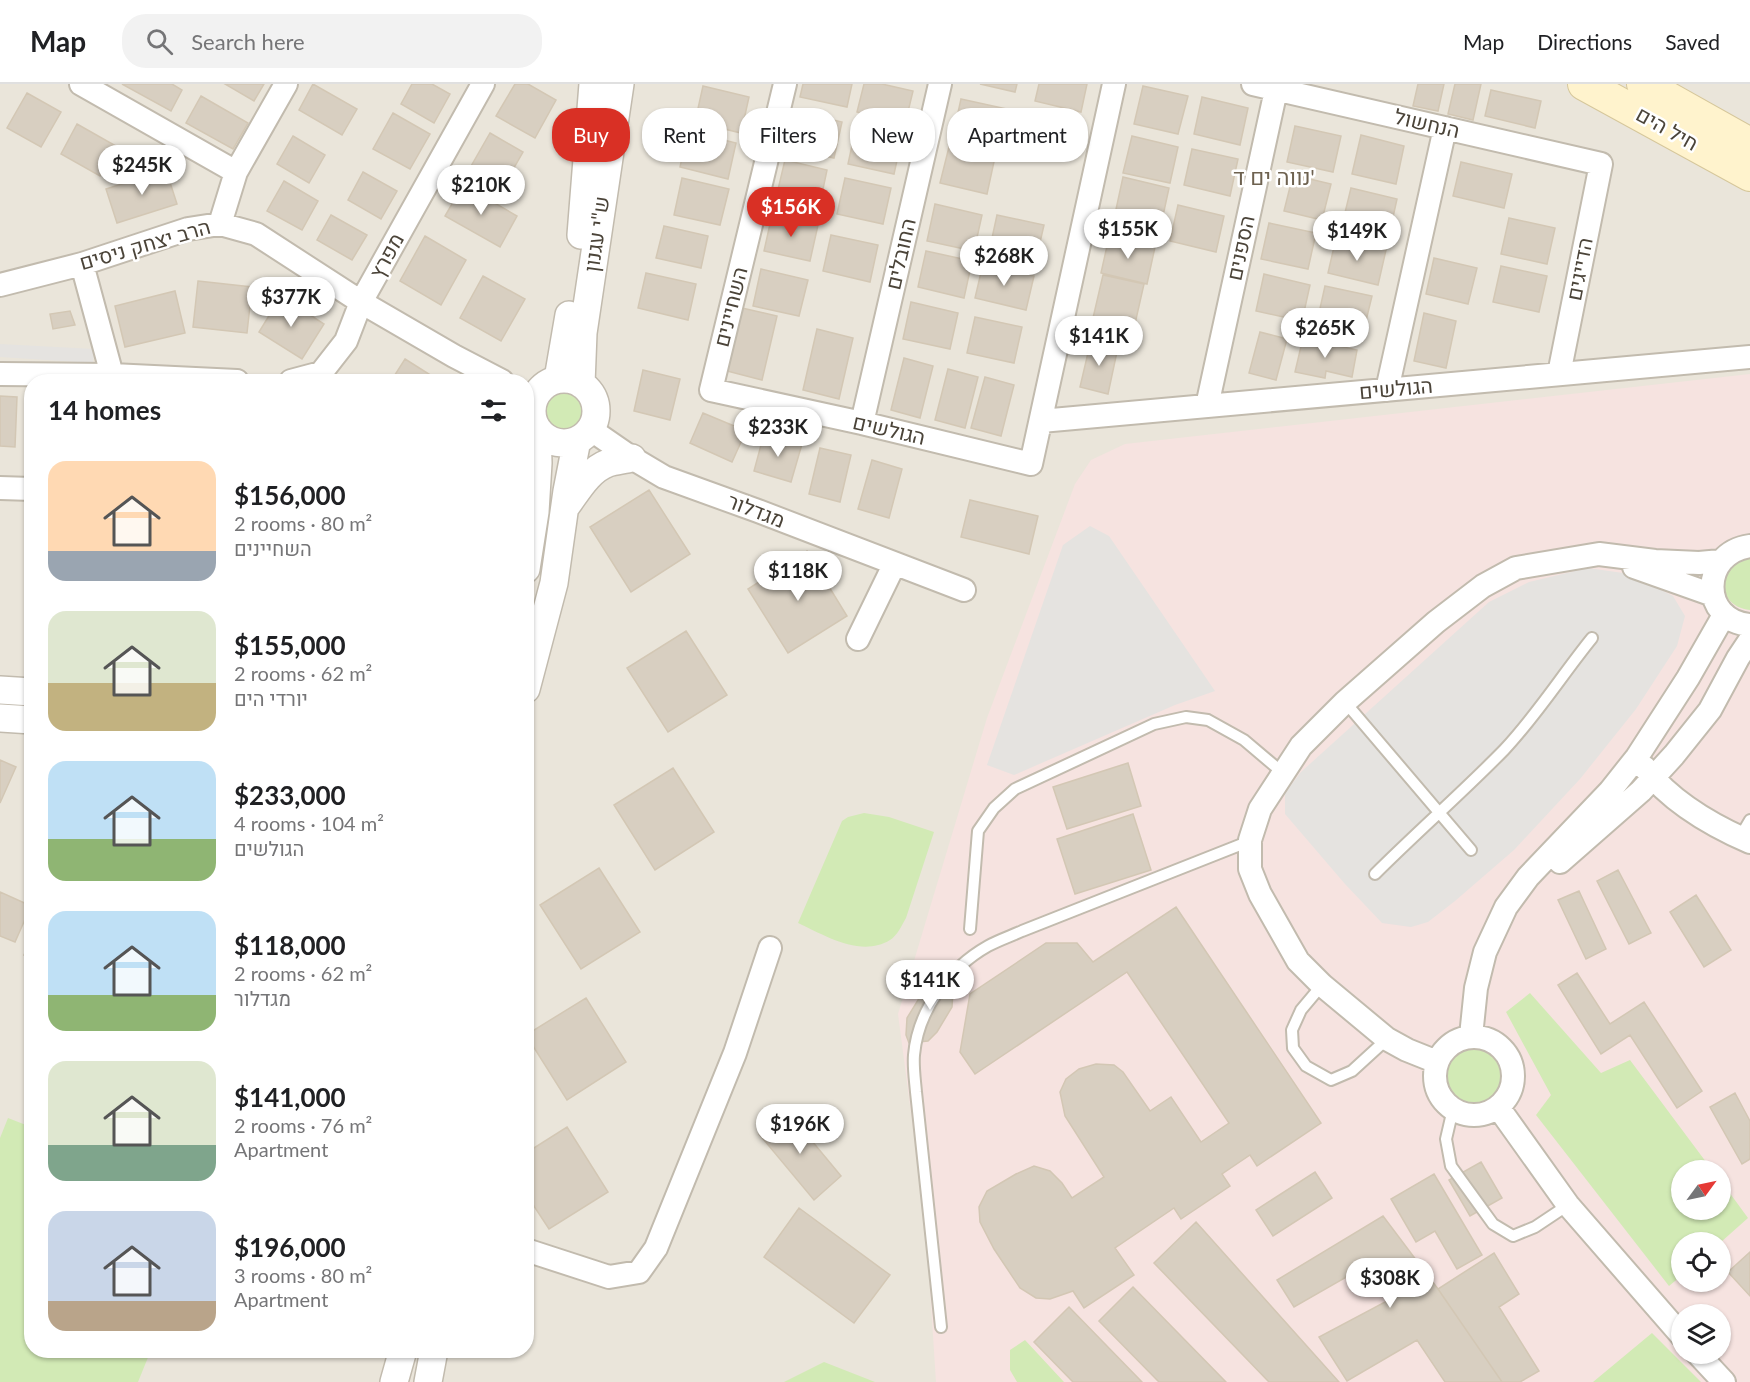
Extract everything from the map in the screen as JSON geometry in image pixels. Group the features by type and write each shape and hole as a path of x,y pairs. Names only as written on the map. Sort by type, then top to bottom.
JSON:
{"main road":[{"name":"חיל הים","path":"1584,84 1750,176"},
{"name":"חיל הים","path":"1643,84 1750,144"}],"street":[{"path":"81,84 236,172"},
{"path":"220,224 236,172 286,84"},
{"name":"מפרץ","path":"317,374 321,373 346,341 361,302 483,84"},
{"name":"ש\"י עגנון","path":"570,382 593,84"},
{"name":"ש\"י עגנון","path":"570,382 583,333 620,84"},
{"name":"השחיינים","path":"711,390 785,84"},
{"name":"החובלים","path":"862,423 940,84"},
{"path":"1041,421 1114,84"},
{"name":"הנחשול","path":"1252,84 1601,164"},
{"name":"הספנים","path":"1206,406 1276,90"},
{"path":"1387,390 1445,128"},
{"name":"הדייגים","path":"1559,374 1601,164"},
{"name":"הרב יצחק ניסים","path":"0,285 82,264 188,229 220,224 255,234 361,302 488,374"},
{"path":"82,264 112,374"},
{"name":"הגולשים","path":"711,390 862,423 1031,465 1041,421 1750,357"},
{"path":"0,374 24,374"},
{"path":"534,393 548,383 570,382 589,391 596,410 594,420 584,434 565,509 554,583 534,659"},
{"path":"534,421 543,435 551,440 568,442 584,434"},
{"path":"534,518 538,463 537,428"},
{"name":"מגדלור","path":"584,434 664,477 964,590"},
{"path":"565,509 579,488 598,468 608,463 632,459"},
{"path":"0,488 24,489"},
{"path":"1750,546 1738,548 1729,553 1715,571 1712,583 1717,606 1724,615 1735,622 1750,626"},
{"path":"1437,1062 1387,1039 1322,985 1298,961 1260,894 1250,869 1250,840 1260,809 1301,746 1345,702 1436,622 1483,586 1516,568 1599,554 1655,561 1699,563 1721,561"},
{"path":"1599,554 1713,595"},
{"path":"858,639 894,565"},
{"path":"1471,1036 1476,988 1485,952 1506,907 1528,877 1610,791 1637,757 1688,678 1724,615"},
{"path":"1476,988 1519,914 1557,865 1627,805 1654,778 1710,710 1750,640"},
{"path":"0,690 24,692"},
{"path":"0,718 24,720"},
{"path":"1637,757 1654,778 1681,803 1703,818 1747,833"},
{"path":"534,1253 609,1277 639,1272 656,1248 726,1075 770,948"},
{"path":"1471,1036 1484,1037 1496,1042 1505,1051 1514,1074 1507,1098 1488,1113 1476,1115 1464,1114 1445,1102 1439,1093 1435,1072 1441,1054 1454,1041 1471,1036"},
{"path":"1498,1107 1568,1205 1671,1323"},
{"path":"394,1382 401,1358"},
{"path":"428,1382 433,1358"},
{"path":"1707,1364 1724,1382"}],"lane":[{"path":"1375,874 1503,750 1534,715 1592,638"},
{"path":"1345,702 1471,850"},
{"path":"970,929 978,831 994,808 1015,789 1154,724 1186,717 1208,720 1245,740 1283,773"},
{"path":"941,1327 914,1055 921,1022 934,997 965,962 988,947 1022,931 1250,840"},
{"path":"1322,985 1301,1010 1292,1030 1293,1048 1306,1066 1331,1080 1352,1071 1387,1039"},
{"path":"1453,1109 1446,1139 1451,1166 1493,1224 1513,1236 1535,1227 1568,1205"}],"shaded area":[{"path":"0,84 1750,84 1750,1382 0,1382"},
{"path":"0,344 94,349 93,363 0,357"},
{"path":"1750,374 1750,1382 936,1382 926,1227 898,1014 987,718 1075,484 1091,460 1125,444"},
{"path":"1090,526 1109,536 1215,691 1175,705 1014,775 987,765 1063,545"},
{"path":"1588,568 1630,574 1673,596 1685,616 1677,646 1636,709 1580,779 1514,850 1428,922 1411,927 1382,923 1285,814 1285,793 1301,772 1489,602 1529,582"}],"green space":[{"path":"565,390 573,391 580,396 585,403 585,419 580,426 573,431 565,432 557,431 550,426 545,419 544,411 545,403 550,396 557,391"},
{"path":"1750,547 1750,610 1733,604 1724,591 1721,579"},
{"path":"864,813 889,817 934,832 901,927 890,940 867,947 843,943 798,923 842,821"},
{"path":"1530,993 1601,1073 1630,1060 1705,1160 1671,1160 1671,1220 1731,1220 1731,1195 1748,1218 1731,1233 1671,1232 1671,1284 1669,1286 1536,1115 1551,1095 1506,1012"},
{"path":"1476,1046 1487,1048 1500,1059 1505,1075 1503,1086 1492,1099 1476,1104 1465,1102 1452,1091 1447,1075 1449,1064 1460,1051"},
{"path":"8,1118 24,1124 24,1358 148,1358 138,1382 0,1382 0,1138"},
{"path":"1652,1333 1671,1352 1671,1364 1683,1364 1701,1382 1593,1382"},
{"path":"1025,1340 1064,1382 1017,1382 1010,1370 1010,1350"},
{"path":"824,1362 875,1382 784,1382"}],"building":[{"path":"122,84 172,84 182,90 171,111"},
{"path":"225,84 264,84 254,101"},
{"path":"313,84 357,109 342,135 299,110"},
{"path":"412,84 432,84 450,94 434,123 401,104"},
{"path":"515,84 528,84 556,100 535,138 496,116"},
{"path":"803,84 852,84 847,107 800,97"},
{"path":"864,84 882,84 913,91 909,108 858,108"},
{"path":"980,84 1017,84 1015,92"},
{"path":"1039,84 1087,84 1082,108 1064,108 1035,101"},
{"path":"1418,84 1444,84 1438,111 1413,106"},
{"path":"1455,84 1481,84 1473,120 1448,114"},
{"path":"703,86 749,97 747,108 739,108 739,133 727,130 727,108 698,108"},
{"path":"1143,86 1188,96 1178,134 1134,124"},
{"path":"1491,90 1541,101 1535,128 1485,116"},
{"path":"27,93 61,112 41,147 7,128"},
{"path":"201,96 248,123 233,149 186,123"},
{"path":"1202,97 1248,108 1240,145 1194,134"},
{"path":"961,99 1002,108 959,108"},
{"path":"393,113 430,134 410,169 373,149"},
{"path":"838,121 842,122 838,140"},
{"path":"77,124 116,146 100,176 61,154"},
{"path":"1295,126 1341,136 1333,172 1287,162"},
{"path":"490,133 523,152 503,187 470,168"},
{"path":"1361,135 1404,146 1396,184 1352,174"},
{"path":"293,136 325,155 309,183 277,164"},
{"path":"1132,136 1178,147 1170,183 1123,173"},
{"path":"727,141 736,143 728,179 680,167 681,162 727,162"},
{"path":"1192,149 1238,159 1230,196 1184,185"},
{"path":"850,155 850,162 897,162 894,174 848,164"},
{"path":"947,155 947,162 994,162 987,194 940,183"},
{"path":"785,162 827,170 819,208 776,198"},
{"path":"1461,162 1512,174 1504,208 1453,196"},
{"path":"166,170 177,204 117,223 106,189"},
{"path":"363,172 397,191 381,219 348,200"},
{"path":"1293,175 1331,184 1322,220 1284,211"},
{"path":"1123,177 1169,188 1161,225 1115,214"},
{"path":"682,178 729,189 720,225 674,215"},
{"path":"845,178 891,188 883,224 837,214"},
{"path":"284,181 318,201 302,230 267,211"},
{"path":"463,185 517,216 500,247 445,216"},
{"path":"1351,188 1397,199 1389,235 1342,225"},
{"path":"935,204 982,215 974,251 927,241"},
{"path":"1178,205 1224,216 1216,252 1170,241"},
{"path":"331,215 367,235 352,260 317,240"},
{"path":"772,215 818,225 810,261 764,251"},
{"path":"997,215 1044,225 1035,264 989,252"},
{"path":"1509,218 1555,228 1547,264 1501,254"},
{"path":"1269,223 1316,233 1308,269 1261,259"},
{"path":"664,226 708,236 701,268 656,258"},
{"path":"831,235 878,245 870,282 823,271"},
{"path":"425,236 466,260 441,305 400,281"},
{"path":"1109,237 1155,247 1147,284 1101,273"},
{"path":"1336,238 1386,250 1378,285 1328,273"},
{"path":"926,251 972,261 964,298 918,287"},
{"path":"1434,258 1477,268 1468,304 1426,294"},
{"path":"983,264 1034,276 1026,310 975,298"},
{"path":"1501,266 1547,276 1539,312 1493,302"},
{"path":"761,269 808,280 799,316 753,306"},
{"path":"646,273 696,284 688,320 638,308"},
{"path":"1264,274 1310,285 1302,321 1256,311"},
{"path":"1103,275 1144,284 1134,328 1093,318"},
{"path":"483,276 525,299 501,341 460,318"},
{"path":"198,281 252,287 247,333 193,327"},
{"path":"1325,286 1372,296 1363,333 1317,322"},
{"path":"175,291 185,333 125,347 115,306"},
{"path":"281,296 324,324 302,359 259,332"},
{"path":"911,302 958,313 950,349 903,339"},
{"path":"742,308 777,316 762,380 727,371"},
{"path":"70,311 75,325 53,329 50,314"},
{"path":"1424,313 1456,321 1446,368 1414,361"},
{"path":"975,317 1022,327 1014,363 967,353"},
{"path":"817,329 853,338 839,399 803,390"},
{"path":"1260,332 1287,339 1276,380 1249,373"},
{"path":"1303,338 1357,350 1352,377 1326,371 1325,378 1295,372"},
{"path":"1091,340 1118,347 1108,394 1080,387"},
{"path":"904,358 933,366 920,418 891,410"},
{"path":"405,359 429,374 395,374"},
{"path":"948,369 978,377 965,428 935,420"},
{"path":"643,370 680,379 670,420 634,411"},
{"path":"985,377 1014,385 1001,436 971,428"},
{"path":"0,396 17,397 15,447 0,446"},
{"path":"703,413 746,431 732,462 690,443"},
{"path":"764,434 802,444 791,482 754,471"},
{"path":"820,448 851,455 840,502 809,494"},
{"path":"872,460 902,469 889,518 858,509"},
{"path":"649,490 690,554 631,592 590,527"},
{"path":"970,500 1038,516 1029,554 961,537"},
{"path":"807,551 847,616 788,653 748,589"},
{"path":"686,631 727,695 668,732 627,668"},
{"path":"0,760 16,767 0,803"},
{"path":"1128,763 1141,806 1067,829 1053,787"},
{"path":"673,768 714,832 655,870 614,805"},
{"path":"1133,814 1151,870 1075,894 1057,839"},
{"path":"599,868 640,932 581,969 540,905"},
{"path":"1618,870 1651,933 1629,944 1597,881"},
{"path":"1579,891 1606,949 1586,959 1558,900"},
{"path":"0,892 24,903 24,922 15,942 0,936"},
{"path":"1696,895 1731,950 1704,967 1670,912"},
{"path":"1176,907 1321,1123 1257,1166 1250,1155 1222,1174 1230,1186 1181,1219 1174,1208 1115,1248 1134,1275 1084,1308 1073,1291 1050,1299 1036,1298 1020,1288 994,1249 980,1222 979,1207 987,1191 1034,1166 1050,1171 1072,1198 1104,1177 1065,1116 1060,1092 1066,1079 1079,1069 1096,1064 1114,1065 1123,1072 1150,1111 1171,1097 1201,1142 1229,1123 1127,972 975,1074 960,1052 970,994 1046,943 1077,943 1093,962"},
{"path":"1577,973 1610,1024 1644,1002 1702,1091 1677,1108 1630,1035 1601,1054 1558,985"},
{"path":"939,977 949,982 953,991 952,1007 937,1032 928,1041 909,1043 906,1035 907,1018 931,979"},
{"path":"586,998 626,1062 567,1100 534,1048 534,1030"},
{"path":"1735,1093 1750,1121 1750,1159 1742,1164 1710,1107"},
{"path":"787,1111 841,1176 814,1200 759,1134"},
{"path":"567,1127 608,1192 549,1229 534,1206 534,1148"},
{"path":"1481,1162 1502,1198 1470,1216 1449,1180"},
{"path":"1315,1172 1332,1198 1273,1236 1256,1210"},
{"path":"1434,1174 1482,1255 1457,1269 1435,1231 1416,1242 1391,1199"},
{"path":"799,1208 890,1275 854,1323 764,1257"},
{"path":"1383,1216 1438,1289 1502,1382 1445,1382 1417,1340 1347,1381 1319,1337 1389,1300 1369,1264 1294,1307 1277,1280"},
{"path":"1196,1222 1339,1382 1269,1382 1154,1263"},
{"path":"1750,1252 1750,1296 1731,1275 1731,1269"},
{"path":"1494,1253 1519,1294 1499,1307 1539,1371 1520,1382 1502,1382 1438,1289"},
{"path":"1133,1287 1226,1382 1159,1382 1099,1321"},
{"path":"1069,1307 1142,1382 1073,1382 1034,1342"}],"district":[{"name":"נווה ים ד'","path":"1274,177"}]}
